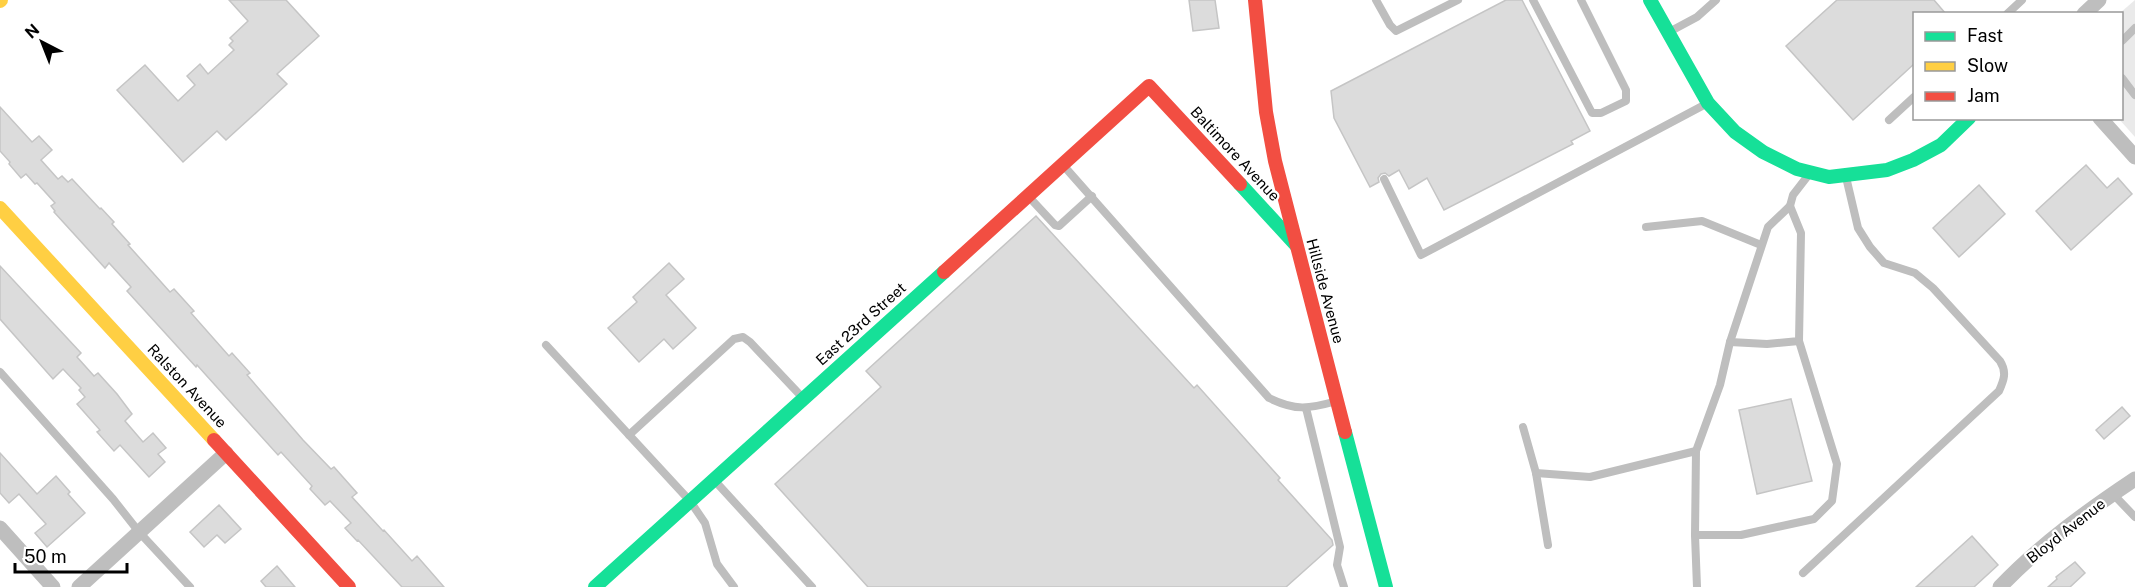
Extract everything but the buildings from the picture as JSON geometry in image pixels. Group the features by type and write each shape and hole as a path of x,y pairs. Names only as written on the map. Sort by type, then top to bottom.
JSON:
{"street":[{"name":"Hillside Avenue","path":"1255,0 1269,130 1296,245 1386,587"},
{"path":"1650,0 1708,103 1735,132 1762,152 1797,169 1828,177 1887,170 1913,160 1941,145 1967,120"},
{"path":"2086,12 2099,0"},
{"name":"Baltimore Avenue","path":"1149,86 1296,245"},
{"name":"East 23rd Street","path":"595,587 1149,86"},
{"path":"2102,120 2135,157"},
{"name":"Ralston Avenue","path":"0,208 349,587"},
{"path":"79,587 226,453"},
{"name":"Bloyd Avenue","path":"2003,586 2067,526 2135,479"},
{"path":"0,528 53,587"}],"lane":[{"path":"1376,0 1396,31 1458,0"},
{"path":"1533,0 1592,113 1601,113 1626,101 1626,90 1581,0"},
{"path":"1668,32 1697,17 1716,0"},
{"path":"2009,12 2022,0"},
{"path":"2123,38 2135,28"},
{"path":"2123,80 2135,95"},
{"path":"1889,120 1913,98"},
{"path":"1384,179 1421,255 1708,103"},
{"path":"1062,164 1269,398 1286,406 1300,409 1337,401"},
{"path":"1695,536 1741,535 1814,519 1832,501 1837,464 1799,341 1801,233 1790,206 1792,195 1811,172"},
{"path":"1803,573 1999,391 2004,380 2005,368 2001,361 1933,288 1915,273 1884,263 1870,247 1858,228 1846,176"},
{"path":"1028,196 1055,225 1059,226 1092,196"},
{"path":"1697,587 1696,451 1720,385 1730,342 1767,228 1790,206"},
{"path":"1646,227 1702,221 1761,245"},
{"path":"629,435 734,339 743,338 750,342 804,398"},
{"path":"1730,342 1767,344 1799,341"},
{"path":"546,345 690,501 705,523 717,564 734,587"},
{"path":"0,372 190,587"},
{"path":"1306,408 1340,547 1337,565 1344,587"},
{"path":"1523,427 1536,473 1548,545"},
{"path":"1536,473 1590,477 1696,451"},
{"path":"714,480 812,587"},
{"path":"2113,494 2135,517"}],"shaded area":[{"path":"2135,0 2135,137 2120,120 2123,120 2123,12 2121,12"}],"traffic: fast":[{"path":"1650,0 1708,103 1735,132 1763,152 1797,169 1829,177 1887,170 1913,160 1941,145 1967,120"},
{"path":"1240,184 1296,245"},
{"path":"595,587 944,272"},
{"path":"1345,432 1386,587"}],"traffic: slow":[{"path":"0,208 214,440"}],"traffic: jam":[{"path":"1255,0 1266,112 1275,161 1345,432"},
{"path":"944,272 1149,86 1240,184"},
{"path":"214,440 349,587"}]}
